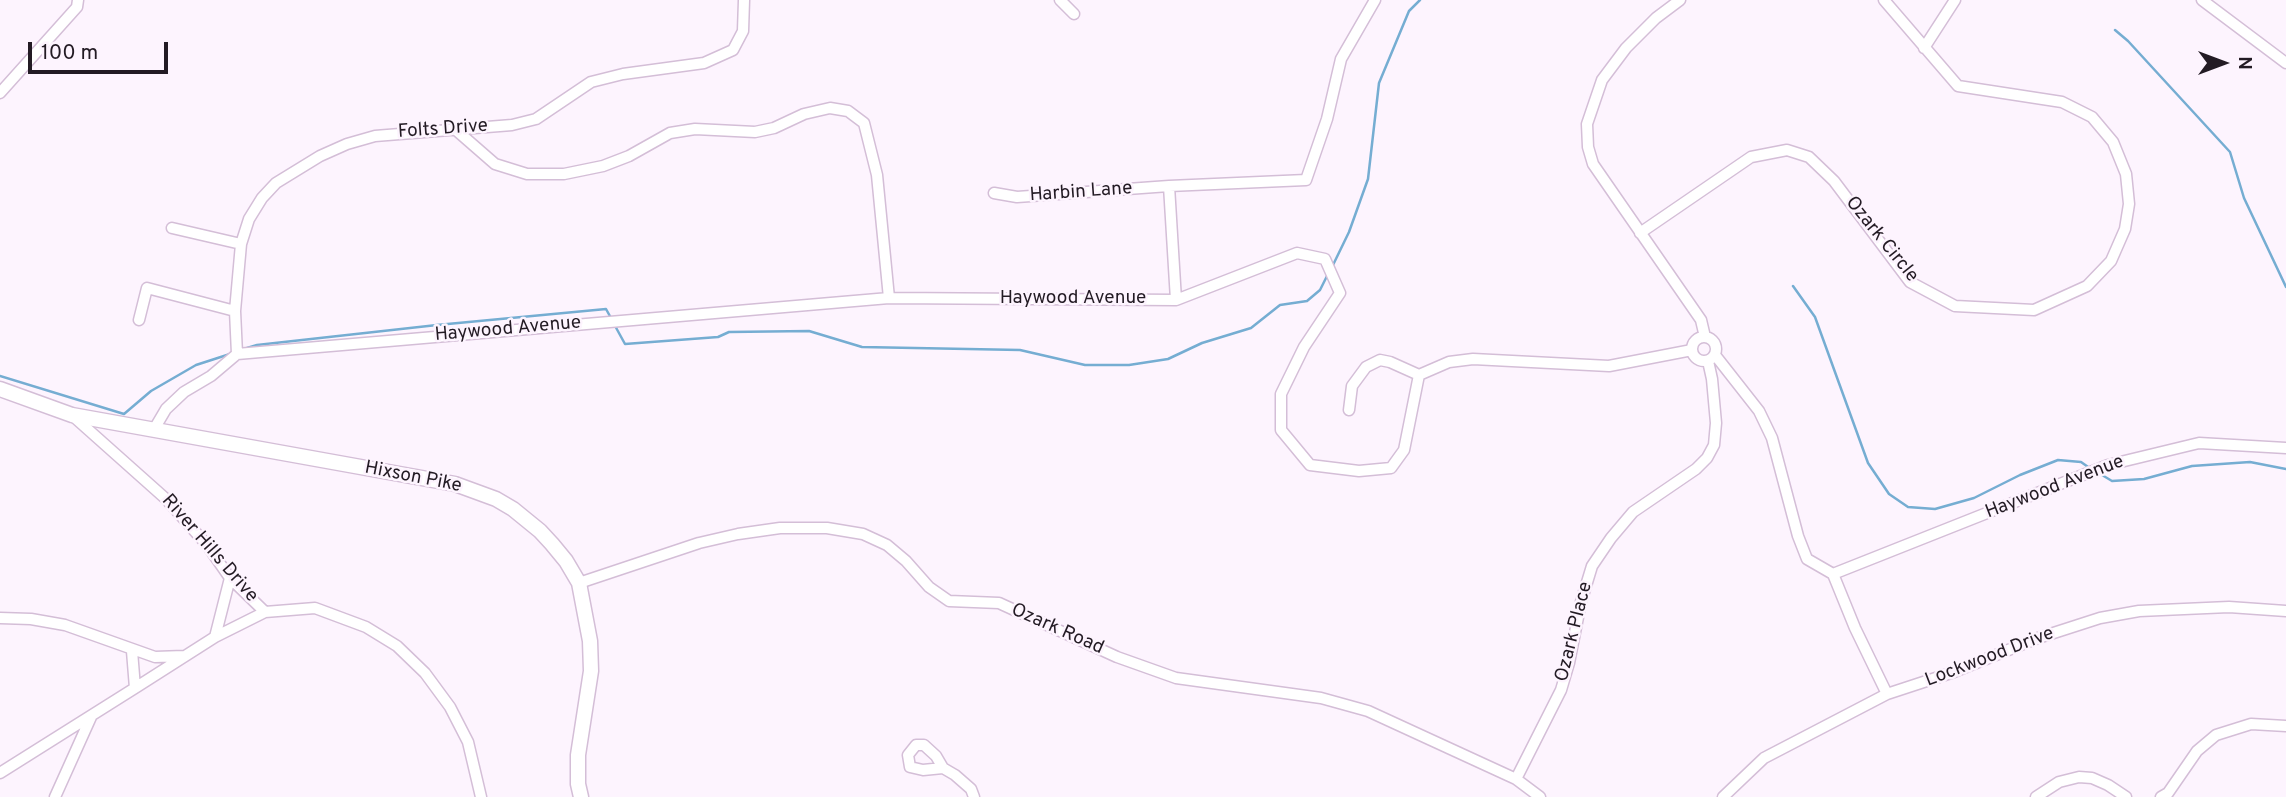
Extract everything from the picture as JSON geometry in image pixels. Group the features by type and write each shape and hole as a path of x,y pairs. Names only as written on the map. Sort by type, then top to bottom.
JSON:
{"main road":[{"name":"Hixson Pike","path":"0,389 72,415 455,484 496,499 526,519 566,561 579,583 590,641 591,671 578,755 581,797"}],"street":[{"path":"0,93 77,7 78,0"},
{"name":"Folts Drive","path":"237,354 235,310 241,244 249,219 262,198 276,183 320,156 375,136 512,125 536,119 591,82 623,74 704,63 733,51 743,31 744,0"},
{"path":"1059,0 1074,14"},
{"name":"Harbin Lane","path":"994,193 1017,197 1168,186 1307,180 1327,118 1341,59 1375,0"},
{"path":"1680,0 1656,18 1626,48 1602,80 1587,124 1588,147 1593,164 1701,320 1705,337 1715,343 1712,358"},
{"name":"Ozark Circle","path":"1640,233 1751,157 1787,150 1809,157 1833,181 1910,282 1955,306 2034,310 2087,286 2111,261 2125,229 2129,204 2126,174 2113,142 2091,117 2062,102 1958,86 1884,0"},
{"path":"1924,48 1955,0"},
{"path":"2202,0 2286,63"},
{"path":"456,130 495,164 527,174 564,174 603,166 629,156 670,133 695,129 755,132 774,128 804,114 830,108 848,111 864,123 877,175 889,298"},
{"path":"1168,186 1176,300"},
{"path":"172,228 241,244"},
{"name":"Haywood Avenue","path":"237,354 889,298 1176,300 1297,253 1325,259 1340,293 1304,347 1281,394 1281,430 1310,465 1359,471 1391,468 1405,450 1419,375"},
{"path":"139,320 147,288 235,310"},
{"path":"1705,337 1694,342 1692,350 1698,360 1712,358"},
{"path":"1349,410 1352,386 1366,367 1380,360 1419,375 1448,362 1473,359 1609,366 1692,350"},
{"path":"153,431 166,409 184,392 211,376 237,354"},
{"path":"1712,358 1759,411 1772,438 1798,536 1807,559 1833,574 1887,694"},
{"name":"Ozark Place","path":"1516,779 1561,690 1591,566 1633,512 1696,469 1707,458 1714,445 1716,423 1712,358"},
{"name":"River Hills Drive","path":"72,415 166,499 207,545 230,578 265,612 315,608 355,622 397,646 425,673 450,707 468,742 481,797"},
{"name":"Haywood Avenue","path":"1833,574 2108,465 2199,443 2286,448"},
{"name":"Ozark Road","path":"579,583 699,543 738,534 780,528 827,528 863,534 887,545 929,586 949,601 999,603 1117,657 1176,678 1321,698 1368,711 1516,779 1540,797"},
{"path":"215,637 230,578"},
{"name":"Lockwood Drive","path":"1723,797 1764,758 1887,694 1914,687 2038,638 2100,618 2139,611 2229,607 2286,611"},
{"path":"0,773 215,637 265,612"},
{"path":"0,618 31,619 65,625 155,657 184,656"},
{"path":"132,651 135,688"},
{"path":"55,797 92,717"},
{"path":"2161,797 2168,793 2197,751 2216,735 2251,724 2286,726"},
{"path":"943,768 971,789 974,797"},
{"path":"2036,797 2059,782 2079,776 2108,785 2126,797"}],"waterway":[{"path":"1333,265 1349,232 1368,179 1379,83 1409,11 1420,0"},
{"path":"2115,30 2230,152 2244,198 2286,287"},
{"path":"614,324 625,344 718,337 729,332 809,331 862,347 1020,350 1085,365 1129,365 1168,359 1202,343 1251,328 1280,305 1307,301 1320,290 1328,274"},
{"path":"1793,286 1815,317 1868,463 1889,494 1908,507 1935,509 1974,498 2058,460 2081,462 2091,469"},
{"path":"247,348 437,325 606,309 611,318"},
{"path":"0,376 124,414 151,391 196,365 230,354"},
{"path":"2097,472 2112,481 2144,479 2192,466 2250,462 2286,469"}]}
